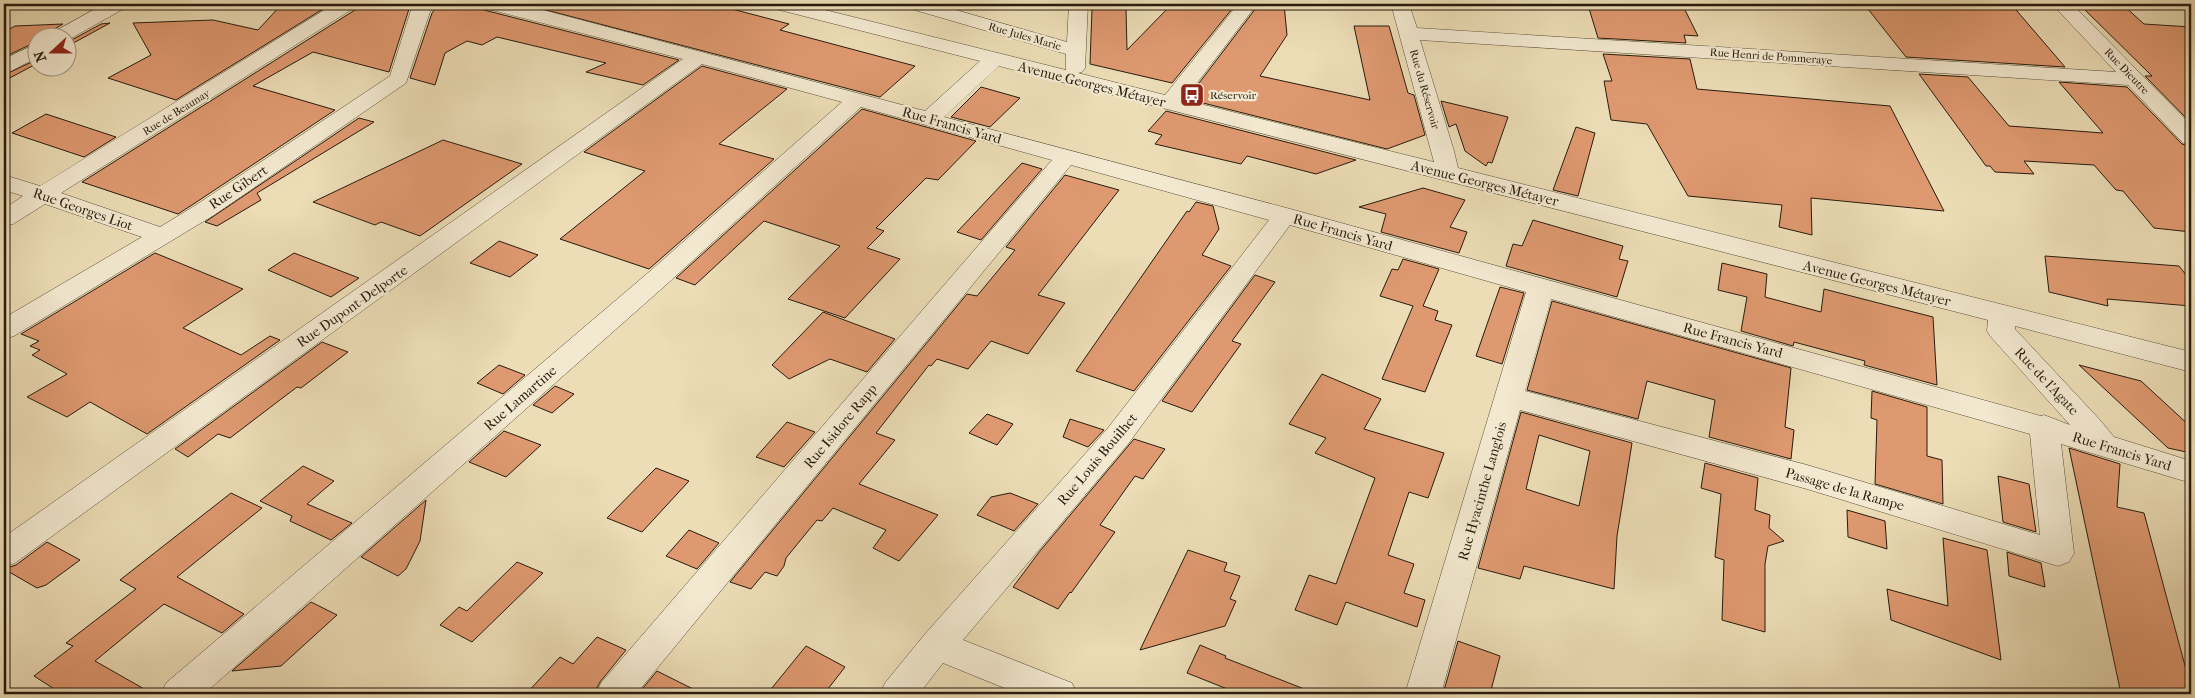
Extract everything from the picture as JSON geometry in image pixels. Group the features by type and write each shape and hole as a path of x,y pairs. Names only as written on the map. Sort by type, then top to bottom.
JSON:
{"street":[{"path":"75,28 118,4"},
{"name":"Rue de Beaunay","path":"4,219 347,4"},
{"name":"Rue Gibert","path":"4,330 163,236 399,79 421,10 428,4"},
{"name":"Rue Francis Yard","path":"491,4 930,118 1066,157 1286,215 1541,288 2044,426 2191,472"},
{"name":"Avenue Georges Métayer","path":"779,4 2191,362"},
{"name":"Rue Jules Marie","path":"916,4 1076,50"},
{"path":"1075,80 1078,4"},
{"path":"1169,104 1248,4"},
{"name":"Rue du Réservoir","path":"1400,4 1448,174"},
{"name":"Rue Dieutre","path":"2062,4 2191,138"},
{"name":"Rue Henri de Pommeraye","path":"1408,33 2134,79"},
{"path":"4,67 28,54"},
{"name":"Rue Dupont-Delporte","path":"4,554 699,57"},
{"path":"930,118 994,59"},
{"name":"Rue Lamartine","path":"179,694 658,278 858,99"},
{"name":"Rue Isidore Rapp","path":"614,694 1066,157"},
{"name":"Rue Georges Liot","path":"4,182 163,236"},
{"name":"Rue Louis Bouilhet","path":"898,694 937,645 1118,436 1286,215"},
{"name":"Rue Hyacinthe Langlois","path":"1423,694 1541,288"},
{"name":"Rue de l'Agate","path":"2002,314 2001,331 2090,428 2103,445"},
{"name":"Passage de la Rampe","path":"1510,397 1807,477 2058,553 2044,426"},
{"path":"937,645 1059,694"}],"building":[{"path":"282,4 331,4 176,100 108,78 151,55 133,23 213,20 258,30"},
{"path":"359,4 415,4 409,9 389,72 313,52 253,86 335,110 178,214 82,182 355,10"},
{"path":"439,4 480,4 484,10 679,60 643,85 586,72 606,63 497,37 482,45 467,41 445,53 435,85 410,78 432,13"},
{"path":"523,4 713,4 789,24 780,30 915,66 880,97"},
{"path":"1172,4 1236,4 1172,83 1090,64 1092,9 1126,9 1127,50"},
{"path":"1259,4 1284,4 1287,35 1260,76 1370,100 1354,26 1389,26 1408,93 1414,95 1425,135 1387,149 1187,99"},
{"path":"1620,4 1684,8 1698,36 1684,35 1686,43 1598,38 1588,5 1621,7"},
{"path":"1864,4 2011,4 2065,67 1906,57"},
{"path":"2079,4 2122,4 2144,24 2191,27 2191,123 2145,76 2152,76"},
{"path":"110,23 78,41 78,37 101,24"},
{"path":"63,24 56,28 28,28 28,46 4,57 4,32 15,26"},
{"path":"1603,54 1690,59 1697,89 1890,106 1944,211 1811,198 1812,235 1779,227 1782,205 1688,196 1647,124 1611,120 1604,81 1612,81"},
{"path":"28,64 28,68 4,81 4,75"},
{"path":"702,66 787,89 719,144 774,159 649,269 560,239 645,171 584,152"},
{"path":"1919,74 1968,77 2009,126 2103,133 2059,82 2127,87 2182,144 2191,147 2191,232 2154,228 2123,191 2116,190 2094,165 2024,161 2034,174 1995,172 1990,166 1986,166"},
{"path":"981,87 1020,98 990,127 951,117"},
{"path":"1441,101 1508,117 1492,163 1488,162 1486,166 1465,151 1456,124 1449,127"},
{"path":"862,109 976,141 938,180 926,178 876,228 884,231 867,248 900,259 845,318 788,299 840,246 764,221 695,285 676,278"},
{"path":"1166,111 1356,160 1316,174 1247,156 1241,164 1155,144 1162,135 1148,131"},
{"path":"46,114 116,137 84,157 12,133"},
{"path":"359,118 374,122 257,193 261,200 217,226 205,222"},
{"path":"1576,127 1595,133 1578,196 1553,190"},
{"path":"443,140 522,164 420,236 381,222 375,225 313,202"},
{"path":"1022,163 1042,169 981,240 957,232"},
{"path":"1065,175 1119,190 1038,295 1065,303 1028,354 991,341 968,369 937,359 931,366 929,365 876,433 895,440 859,484 938,515 899,561 873,548 886,530 833,508 822,521 817,520 786,558 784,566 777,576 765,572 751,589 730,582 967,294 977,296 1015,250 1006,247"},
{"path":"1423,188 1465,200 1450,227 1467,232 1459,253 1381,232 1386,214 1359,207"},
{"path":"1196,202 1213,206 1219,229 1202,255 1231,266 1134,391 1076,371 1187,211 1189,212"},
{"path":"1533,220 1623,246 1619,259 1628,261 1617,297 1506,266 1513,244 1522,246"},
{"path":"499,241 538,255 510,277 470,263"},
{"path":"155,253 243,289 183,328 241,355 270,336 280,340 147,434 90,402 67,417 27,397 67,374 32,355 40,350 30,346 39,341 21,334"},
{"path":"294,253 359,278 331,297 268,270"},
{"path":"2045,256 2179,266 2191,281 2191,306 2107,299 2108,306 2049,292"},
{"path":"1403,259 1439,269 1423,306 1438,311 1435,320 1452,325 1425,392 1382,379 1413,306 1380,296 1392,269 1398,270"},
{"path":"1722,263 1767,274 1765,297 1821,312 1824,289 1933,317 1937,385 1864,365 1865,361 1794,342 1793,346 1741,331 1747,297 1718,290"},
{"path":"1255,275 1275,282 1232,341 1241,344 1192,412 1162,401"},
{"path":"1500,287 1524,293 1502,364 1476,356"},
{"path":"1552,301 1791,368 1785,427 1794,430 1791,459 1709,437 1715,400 1647,381 1638,419 1527,390"},
{"path":"823,312 895,339 867,372 830,359 789,379 772,365"},
{"path":"322,342 348,352 301,388 297,387 230,438 218,434 188,457 175,449"},
{"path":"499,365 525,375 503,394 477,383"},
{"path":"2079,365 2141,381 2191,427 2191,453 2168,448"},
{"path":"1322,374 1381,399 1364,429 1444,453 1428,498 1409,492 1388,555 1414,564 1404,593 1425,600 1417,627 1346,602 1337,625 1295,610 1309,575 1336,584 1375,478 1315,453 1326,438 1289,424"},
{"path":"555,386 574,394 552,413 533,405"},
{"path":"1872,391 1927,407 1927,456 1942,460 1943,504 1875,484 1877,420 1871,418"},
{"path":"1521,412 1632,443 1617,536 1614,589 1524,566 1520,579 1478,568","holes":["1539,435 1590,451 1579,506 1526,489"]},
{"path":"987,414 1013,424 997,445 969,433"},
{"path":"1070,419 1104,430 1088,447 1063,437"},
{"path":"787,422 815,432 784,467 756,457"},
{"path":"504,431 541,445 506,477 469,462"},
{"path":"1134,439 1165,449 1143,479 1135,476 1100,525 1115,532 1058,609 1013,587 1040,551"},
{"path":"2069,448 2120,464 2117,507 2144,513 2191,688 2191,694 2121,694"},
{"path":"1705,463 1758,478 1755,510 1770,515 1769,528 1784,541 1768,546 1765,564 1765,632 1722,620 1724,560 1715,557 1721,494 1701,488"},
{"path":"303,466 334,481 307,504 352,523 331,540 290,521 292,516 260,501"},
{"path":"656,468 689,481 642,532 607,518"},
{"path":"1998,476 2029,484 2036,532 2003,522"},
{"path":"231,493 262,508 177,577 244,614 222,633 164,604 95,661 153,694 62,694 34,676 73,646 66,643 136,589 120,580"},
{"path":"1010,493 1038,504 1014,531 977,515 991,497"},
{"path":"426,500 420,541 406,569 398,576 361,557"},
{"path":"1847,510 1885,521 1887,549 1848,537"},
{"path":"689,530 719,543 697,569 666,556"},
{"path":"1943,538 1987,550 2001,660 1891,620 1887,589 1948,606"},
{"path":"47,542 80,560 46,585 37,588 4,569 16,565"},
{"path":"1188,550 1227,563 1224,571 1240,576 1230,599 1236,601 1225,626 1140,650"},
{"path":"2007,552 2041,563 2045,587 2009,576"},
{"path":"517,562 543,573 472,642 440,625 459,607 467,611"},
{"path":"311,602 337,615 281,666 232,671"},
{"path":"597,637 626,650 600,682 594,694 526,694 560,657 573,664"},
{"path":"1458,641 1500,656 1490,694 1443,694"},
{"path":"1200,645 1226,656 1225,658 1312,692 1312,694 1240,694 1187,673"},
{"path":"806,646 845,667 824,694 767,694"},
{"path":"657,671 703,694 638,694"}],"place":[{"name":"Réservoir","path":"1192,95"}]}
